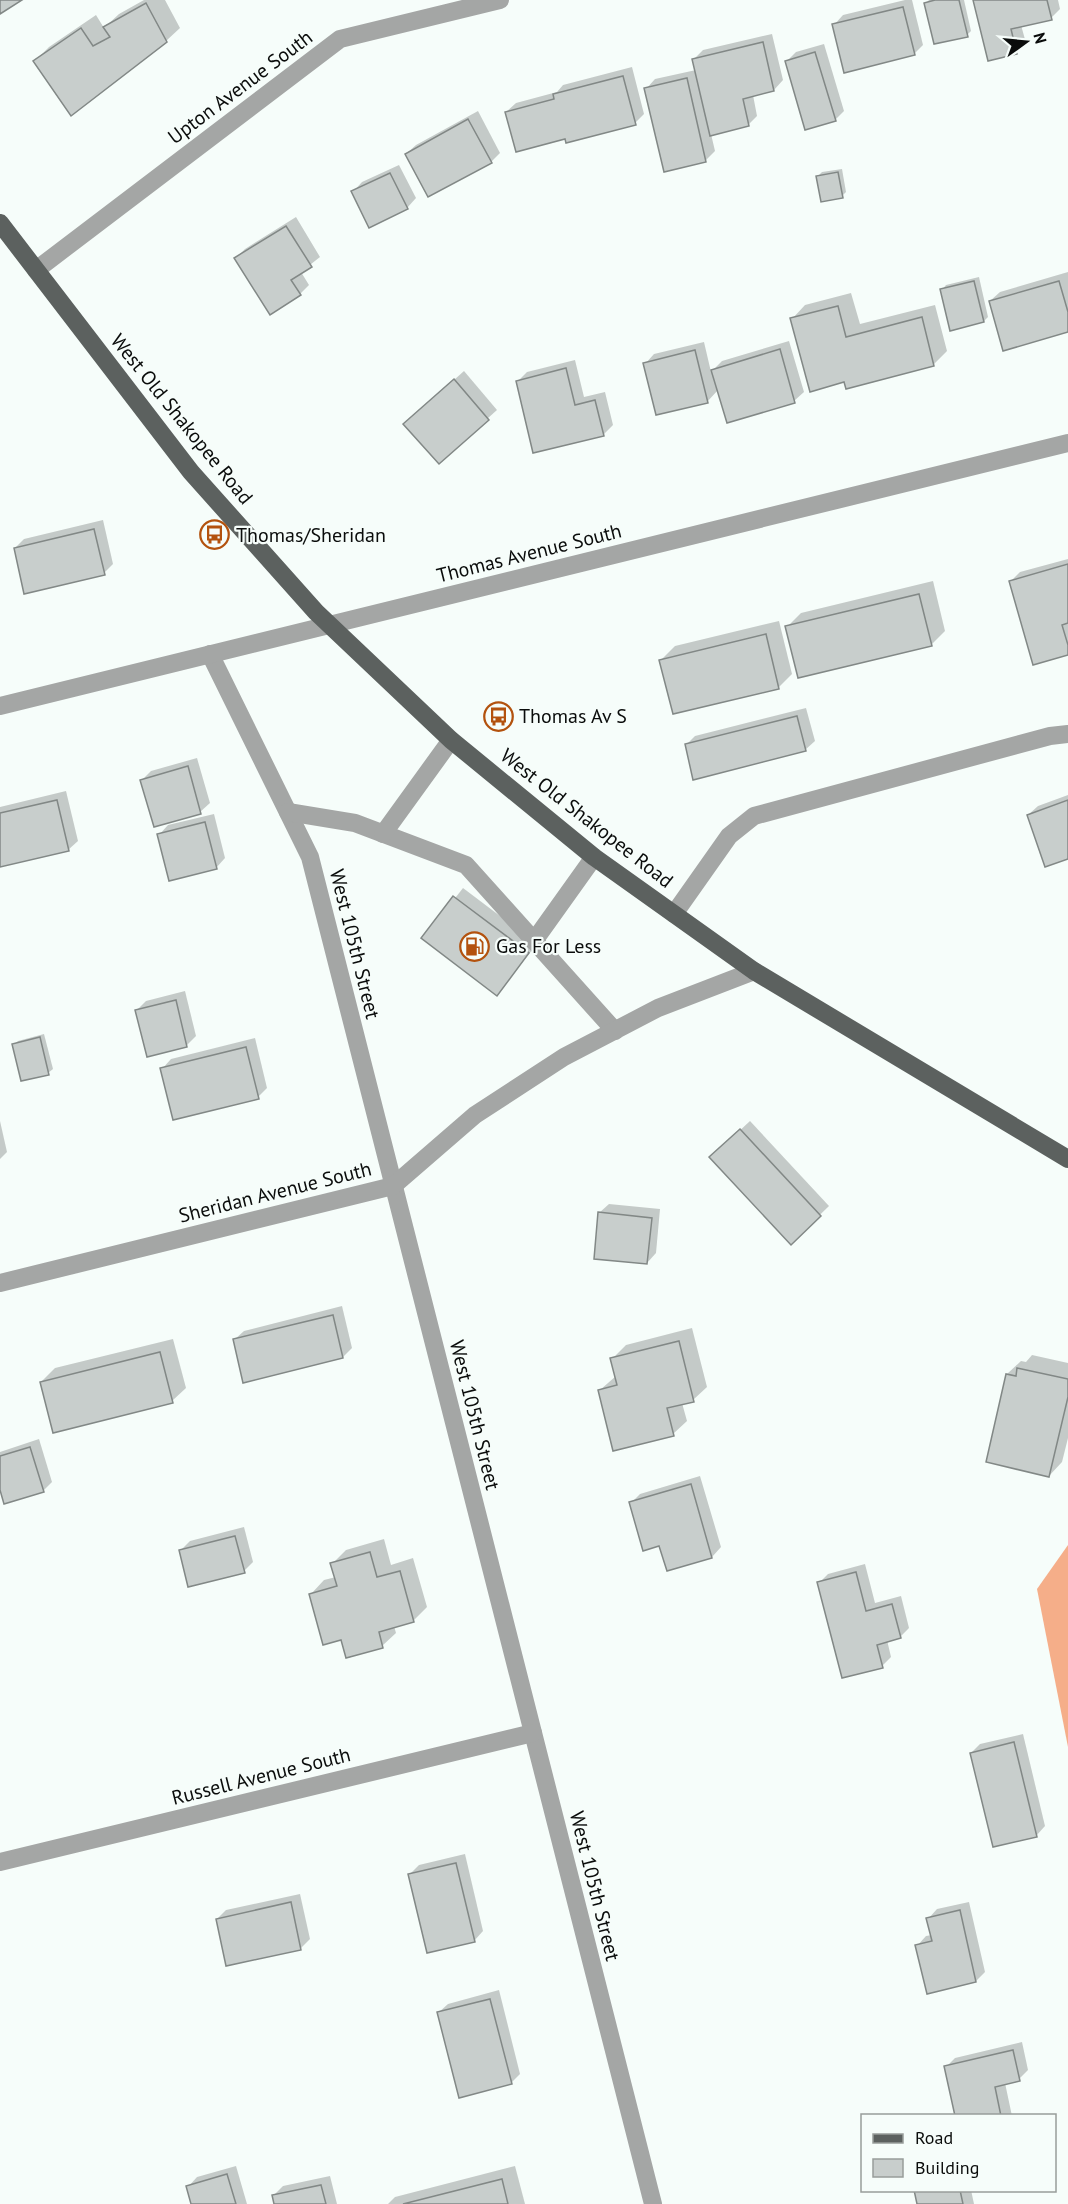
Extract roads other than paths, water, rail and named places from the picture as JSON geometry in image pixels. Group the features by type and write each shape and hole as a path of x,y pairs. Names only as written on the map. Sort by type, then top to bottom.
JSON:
{"main road":[{"name":"West Old Shakopee Road","path":"0,222 191,472 330,625 451,740 594,857 754,971 1068,1159"}],"street":[{"name":"Upton Avenue South","path":"36,270 340,39 500,0"},
{"name":"Thomas Avenue South","path":"0,706 1068,443"},
{"name":"West 105th Street","path":"210,654 310,857 653,2204"},
{"path":"674,914 729,836 754,816 1050,736 1068,734"},
{"path":"383,834 451,740"},
{"path":"288,812 356,823 466,865 615,1031"},
{"path":"534,941 594,857"},
{"name":"Sheridan Avenue South","path":"0,1283 393,1186 475,1116 564,1057 658,1008 754,971"},
{"name":"Russell Avenue South","path":"0,1862 533,1733"}],"place":[{"name":"Thomas/Sheridan","path":"215,535"},
{"name":"Thomas Av S","path":"498,716"},
{"name":"Gas For Less","path":"475,946"}]}
